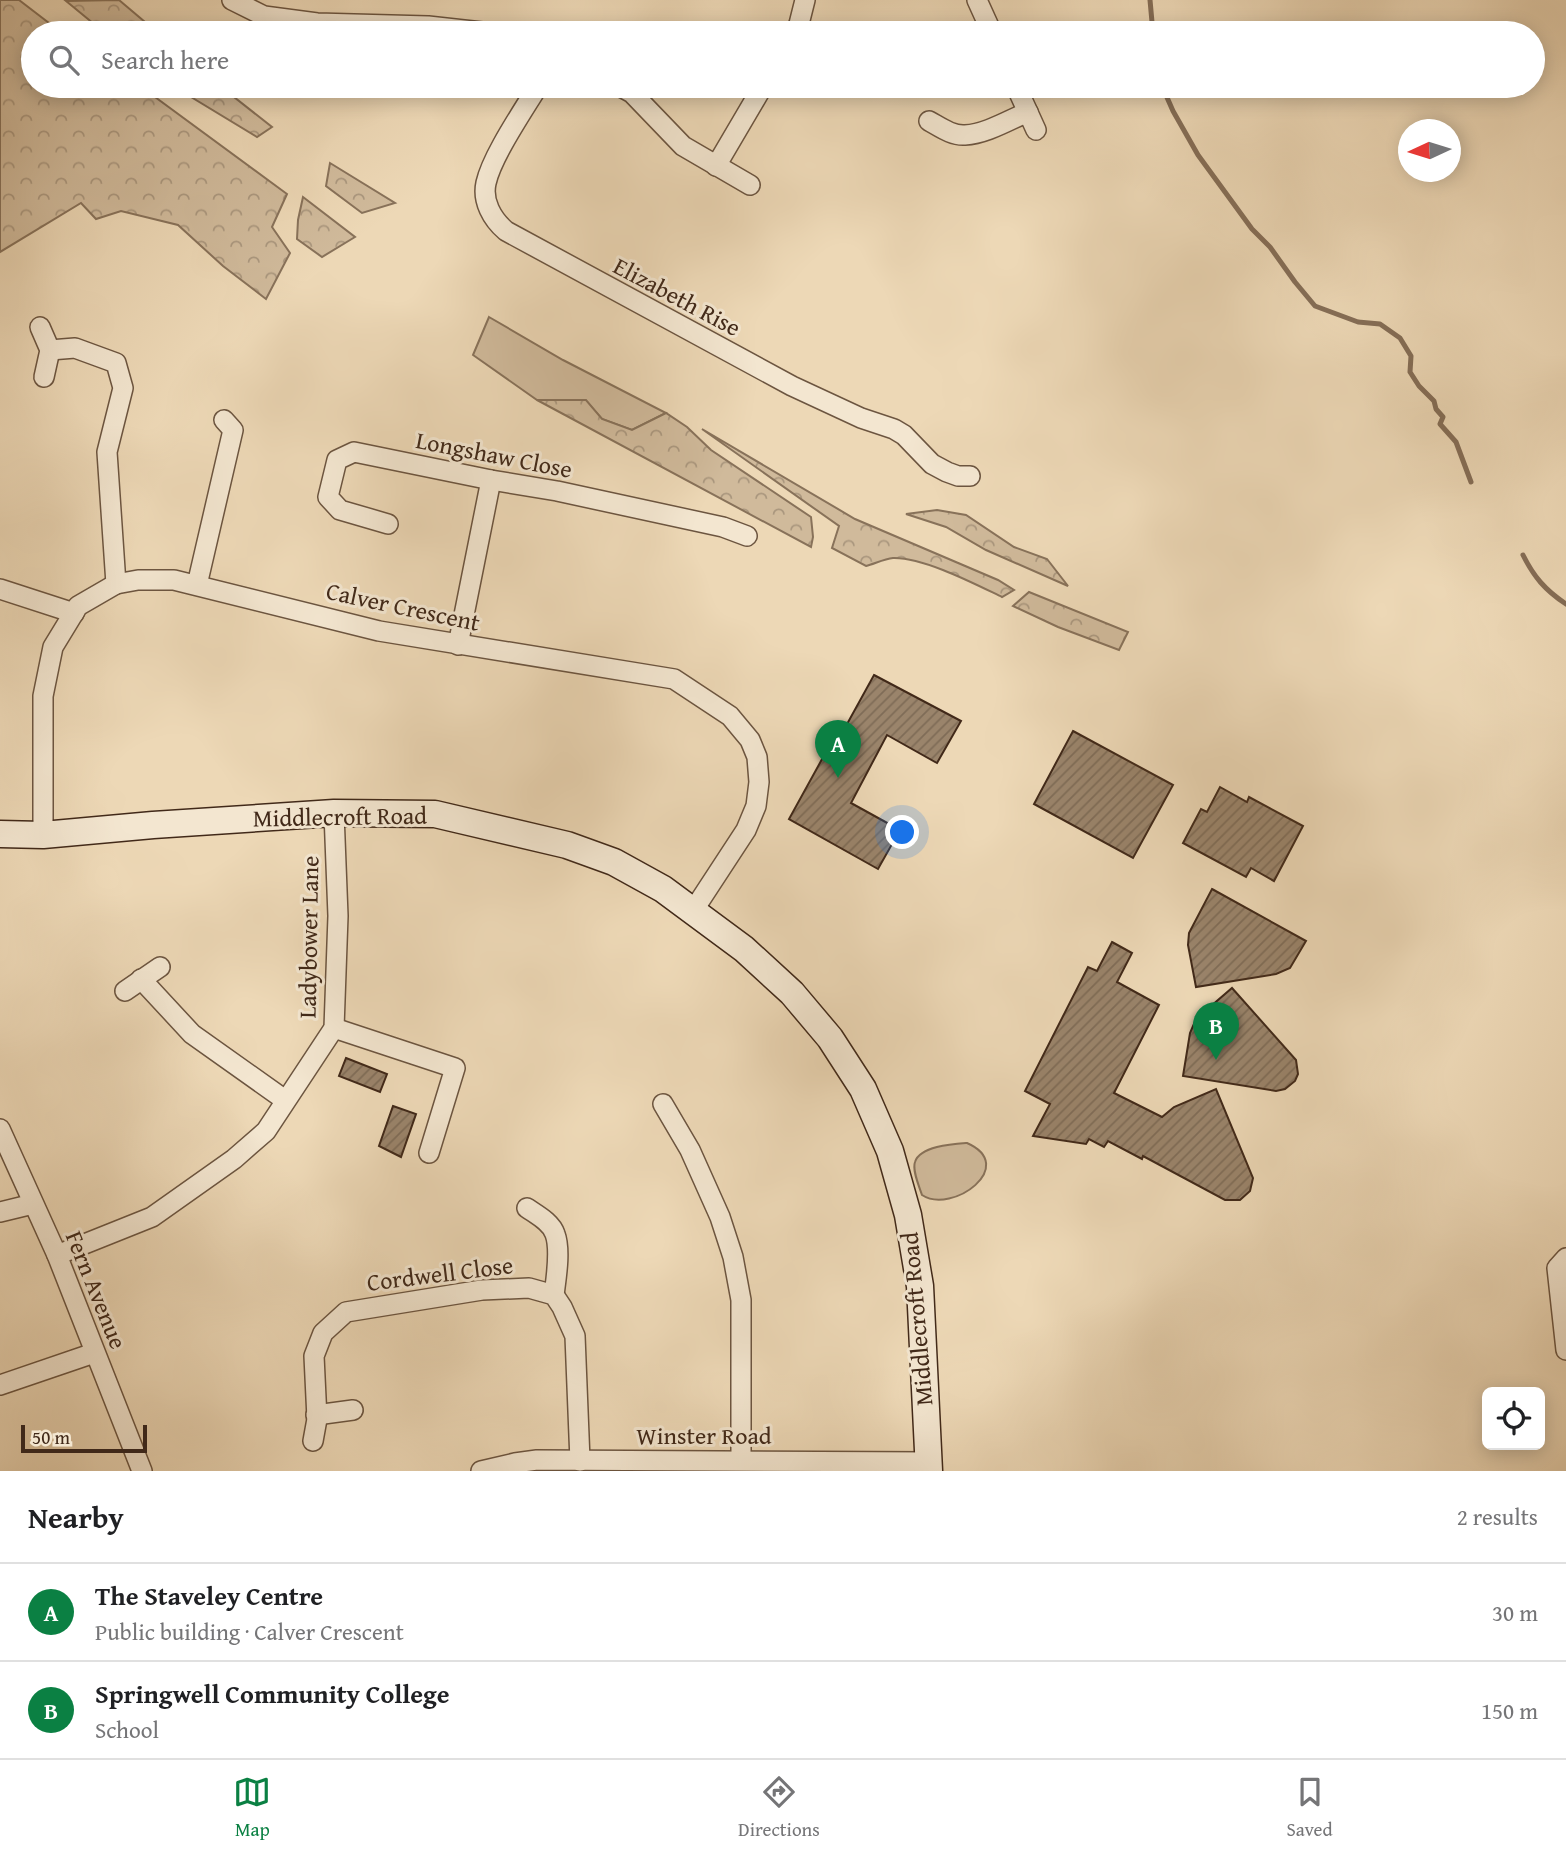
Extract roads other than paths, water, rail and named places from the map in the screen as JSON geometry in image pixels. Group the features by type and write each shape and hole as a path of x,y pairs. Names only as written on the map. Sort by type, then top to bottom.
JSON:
{"street":[{"path":"232,0 264,16 306,21"},
{"path":"800,21 805,0"},
{"path":"977,0 987,21"},
{"name":"Elizabeth Rise","path":"531,98 492,166 485,185 488,206 494,220 518,237 792,386 904,435 932,464 958,476 970,476"},
{"path":"637,98 683,146 750,185"},
{"path":"716,166 756,98"},
{"path":"1022,98 1036,130"},
{"path":"929,121 948,132 964,135 986,130 1028,112"},
{"path":"40,327 50,350 44,377"},
{"path":"50,350 75,348 116,363 123,388 107,452 116,584"},
{"path":"197,585 233,430 224,420"},
{"name":"Longshaw Close","path":"388,524 340,510 328,497 337,460 354,452 582,496 723,527 747,536"},
{"path":"458,645 491,480"},
{"name":"Calver Crescent","path":"43,835 43,695 53,647 78,606 116,584 138,580 174,580 379,631 674,679 730,716 750,740 757,757 757,806 746,830 693,911"},
{"path":"0,589 74,613"},
{"name":"Middlecroft Road","path":"0,834 43,835 334,813 435,814 567,845 614,862 663,889 744,949 792,993 830,1038 863,1089 890,1152 908,1215 920,1286 929,1466"},
{"name":"Ladybower Lane","path":"57,1255 152,1217 250,1145 266,1131 334,1028 338,916 334,813"},
{"path":"125,990 160,967"},
{"path":"141,979 192,1034 285,1100"},
{"path":"334,1028 455,1068 429,1153"},
{"path":"663,1104 690,1150 720,1217 733,1257 741,1300 741,1460"},
{"name":"Fern Avenue","path":"0,1129 57,1255 142,1471"},
{"path":"0,1212 33,1204"},
{"path":"527,1208 546,1222 556,1235 554,1295 575,1336 580,1461"},
{"path":"1566,1258 1557,1268 1566,1350"},
{"name":"Cordwell Close","path":"313,1441 316,1415 314,1356 323,1333 346,1312 482,1290 528,1288 554,1295"},
{"path":"1,1385 94,1353"},
{"path":"316,1415 353,1410"},
{"name":"Winster Road","path":"481,1471 537,1460 741,1460 929,1466"}],"waterway":[{"path":"1150,0 1152,21"},
{"path":"1167,98 1198,155 1252,229 1270,247 1315,306 1358,322 1380,324 1400,338 1411,356 1410,372 1434,401 1436,409 1443,417 1440,424 1456,442 1471,482"},
{"path":"1523,555 1541,582 1566,604"}],"place":[{"name":"The Staveley Centre","path":"838,778"},
{"name":"Springwell Community College","path":"1216,1060"}]}
